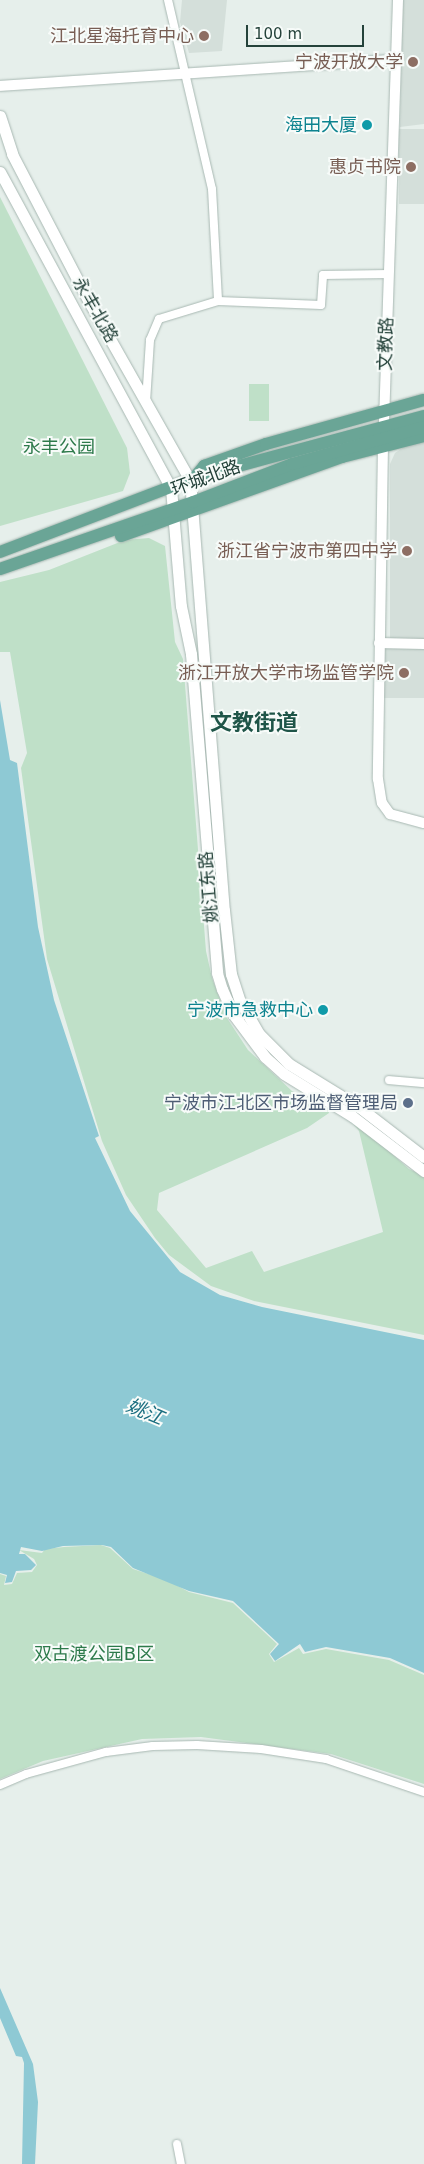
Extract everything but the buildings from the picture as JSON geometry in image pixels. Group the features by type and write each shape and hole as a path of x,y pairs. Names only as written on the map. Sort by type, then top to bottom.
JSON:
{"main road":[{"name":"永丰北路","path":"0,116 12,154 146,403 192,479 193,507"},
{"name":"永丰北路","path":"0,172 171,488 175,513"},
{"path":"192,479 204,466 384,410 424,400"},
{"name":"环城北路","path":"1,569 193,507 292,464 383,436 424,416"},
{"name":"环城北路","path":"0,552 192,479 424,427"},
{"path":"383,436 424,436"},
{"name":"姚江东路","path":"193,507 198,612 224,910 231,974 240,1000 260,1034 289,1064 359,1107 424,1157"},
{"name":"姚江东路","path":"175,513 180,606 191,654 216,973 222,989 234,1014 265,1057 284,1074 352,1116 424,1171"}],"street":[{"path":"168,0 212,189 218,301"},
{"name":"文教路","path":"398,0 383,436 379,643 379,792 390,814 424,823"},
{"path":"0,86 396,60"},
{"path":"146,403 150,340 159,319 218,301 321,305 323,275 389,274"},
{"path":"379,643 424,644"},
{"path":"389,1080 424,1083"},
{"path":"0,1786 26,1774 106,1752 153,1746 197,1745 261,1749 326,1759 424,1792"},
{"path":"177,2144 181,2164"}],"shaded area":[{"name":"江北星海托育中心","path":"182,0 227,0 222,51 189,53 180,22"},
{"name":"宁波开放大学","path":"403,0 424,0 424,124 400,127"},
{"name":"惠贞书院","path":"399,129 424,129 424,204 399,204"},
{"name":"浙江省宁波市第四中学","path":"424,440 424,640 390,638 390,464 395,453 411,442"},
{"name":"浙江开放大学市场监管学院","path":"383,649 424,649 424,698 383,698"}],"green space":[{"name":"永丰公园","path":"0,197 127,448 130,473 123,491 0,526"},
{"path":"249,384 269,384 269,421 249,421"},
{"path":"149,538 165,546 175,642 183,659 206,951 212,978 227,1018 248,1050 292,1091 328,1109 329,1113 307,1128 159,1193 157,1210 206,1268 252,1251 264,1272 383,1232 359,1131 354,1125 357,1123 409,1169 424,1176 424,1335 254,1301 211,1286 169,1255 155,1238 126,1195 102,1141 47,959 21,768 27,753 10,652 0,652 0,582 49,570 125,540"},
{"name":"双古渡公园B区","path":"101,1545 110,1548 133,1569 167,1580 189,1592 233,1603 277,1644 269,1654 274,1662 299,1648 303,1654 326,1649 389,1660 424,1675 424,1784 331,1754 201,1737 142,1739 43,1761 0,1779 0,1574 6,1576 4,1585 12,1584 17,1573 32,1572 37,1565 34,1559 19,1550 42,1553 45,1549"}],"water":[{"name":"姚江","path":"0,700 10,760 17,763 38,927 54,1000 99,1136 95,1138 130,1211 180,1272 220,1295 262,1307 424,1340 424,1673 390,1658 326,1647 305,1652 300,1644 275,1661 270,1654 279,1644 233,1601 189,1591 133,1568 111,1547 102,1545 63,1546 42,1551 21,1547 19,1554 25,1554 36,1565 31,1570 16,1571 12,1582 5,1583 7,1575 0,1573"},
{"path":"0,1988 33,2064 38,2102 35,2164 22,2164 24,2063 22,2057 16,2056 0,2018"}],"place":[{"name":"江北星海托育中心","path":"204,36"},
{"name":"宁波开放大学","path":"413,62"},
{"name":"海田大厦","path":"367,125"},
{"name":"惠贞书院","path":"411,167"},
{"name":"浙江省宁波市第四中学","path":"407,551"},
{"name":"浙江开放大学市场监管学院","path":"404,673"},
{"name":"宁波市急救中心","path":"323,1010"},
{"name":"宁波市江北区市场监督管理局","path":"408,1103"}],"district":[{"name":"文教街道","path":"254,723"}]}
